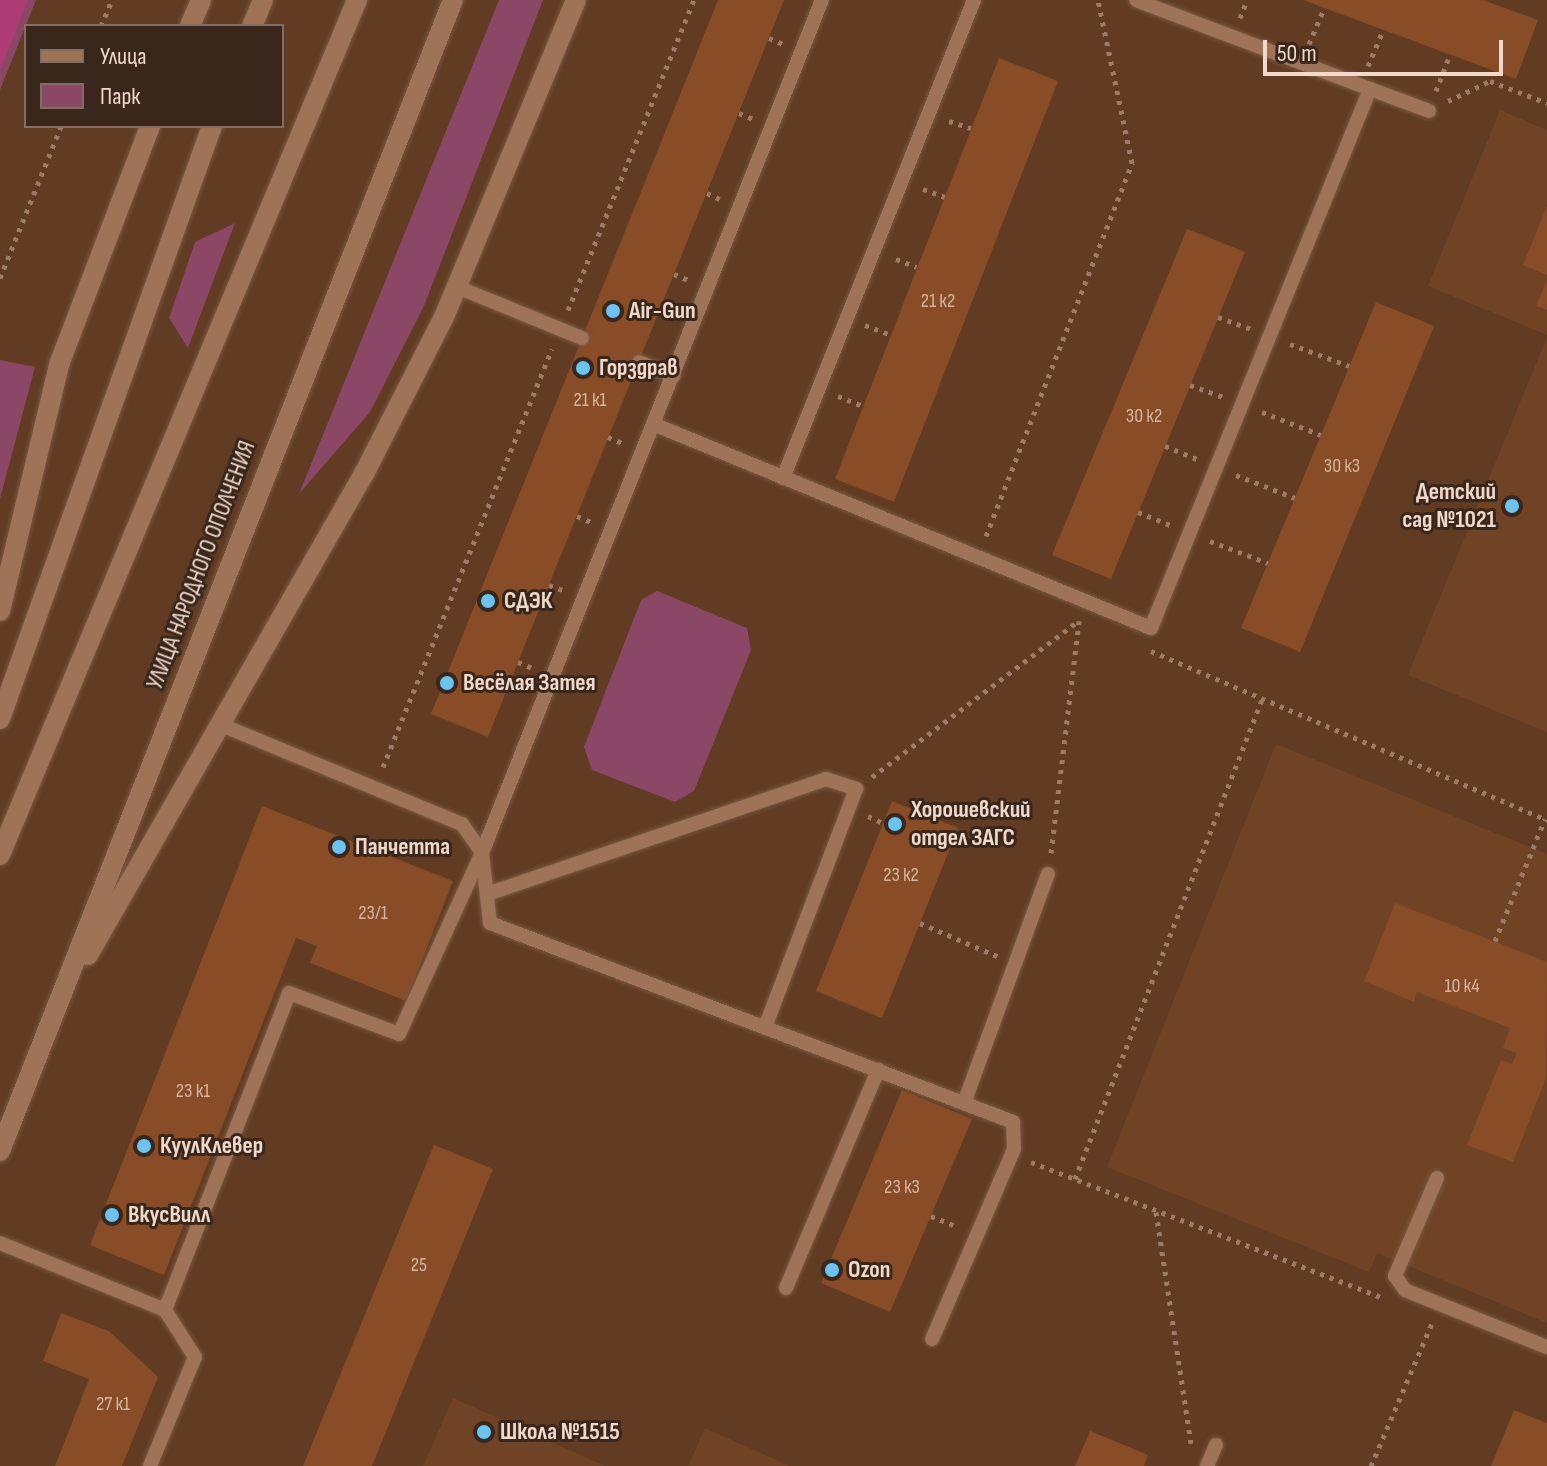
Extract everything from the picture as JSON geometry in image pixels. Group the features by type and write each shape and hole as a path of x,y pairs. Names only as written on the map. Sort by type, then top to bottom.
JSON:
{"main road":[{"path":"191,24 201,0"},
{"path":"253,24 263,0"},
{"path":"0,855 357,0"},
{"name":"УЛИЦА НАРОДНОГО ОПОЛЧЕНИЯ","path":"0,1151 453,0"},
{"path":"52,1018 365,472 457,287 576,0"},
{"path":"0,611 60,362 149,128"},
{"path":"0,719 211,128"}],"lane":[{"path":"165,1310 289,993 399,1034 482,853 822,0"},
{"path":"783,478 974,0"},
{"path":"1136,0 1429,111"},
{"path":"653,424 1151,628 1365,88"},
{"path":"457,287 582,338"},
{"path":"639,362 673,376"},
{"path":"219,724 373,791 462,824 482,853 490,923 1013,1122 1011,1154 932,1339"},
{"path":"487,894 826,779 856,789 765,1027"},
{"path":"964,1103 1048,874"},
{"path":"786,1288 878,1070"},
{"path":"1437,1178 1395,1276 1405,1290 1547,1347"},
{"path":"0,1243 165,1310 195,1357 150,1466"},
{"path":"1207,1466 1216,1445"}],"path":[{"path":"102,24 112,0"},
{"path":"373,791 694,0"},
{"path":"978,555 1132,163 1098,0"},
{"path":"1301,63 1324,8"},
{"path":"1365,88 1383,30"},
{"path":"1429,111 1450,55"},
{"path":"1429,111 1490,81 1547,103"},
{"path":"0,278 60,128"},
{"path":"1065,615 1093,627"},
{"path":"856,789 1079,621"},
{"path":"1048,874 1079,621"},
{"path":"1136,644 1546,819 1495,941"},
{"path":"1075,1179 1263,697"},
{"path":"920,923 1015,964"},
{"path":"1011,1154 1396,1303"},
{"path":"1156,1211 1192,1451"},
{"path":"1421,1313 1448,1324"},
{"path":"1371,1466 1434,1318"}],"shaded area":[{"path":"0,0 28,0 0,71"},
{"path":"1500,110 1547,130 1547,335 1428,286"},
{"name":"Детский сад №1021","path":"1547,337 1547,732 1408,675"},
{"path":"1276,744 1547,854 1547,1323 1377,1253 1369,1272 1107,1167"},
{"name":"Школа №1515","path":"453,1398 605,1466 423,1466"},
{"name":"Школа №1515","path":"705,1428 790,1466 688,1466"}],"green space":[{"path":"0,0 36,0 24,24 0,90"},
{"path":"499,0 543,0 424,306 370,412 299,494"},
{"path":"235,223 188,348 169,318 195,242"},
{"path":"0,360 35,367 0,499"},
{"path":"657,591 747,628 751,650 694,791 675,802 592,770 584,747 641,600"}],"building":[{"path":"718,0 784,0 488,737 431,714"},
{"path":"1303,0 1483,0 1538,20 1516,79"},
{"path":"999,58 1058,81 894,502 835,479"},
{"path":"1547,206 1547,275 1523,265"},
{"path":"1187,229 1245,252 1111,579 1052,555"},
{"path":"1547,280 1547,310 1536,306"},
{"path":"1376,302 1434,326 1300,652 1241,628"},
{"path":"892,801 958,828 882,1018 816,991"},
{"path":"262,806 453,881 406,1001 310,963 317,946 296,938 164,1275 90,1245"},
{"path":"1395,903 1547,962 1546,1078 1513,1162 1467,1145 1501,1060 1512,1064 1517,1053 1503,1048 1510,1028 1417,992 1414,1002 1364,981"},
{"path":"902,1090 972,1119 890,1312 821,1283"},
{"path":"434,1145 493,1169 372,1466 303,1466"},
{"path":"61,1313 109,1331 158,1377 122,1466 55,1466 89,1379 43,1361"},
{"path":"1514,1410 1547,1423 1547,1466 1491,1466"},
{"path":"1090,1431 1148,1455 1144,1466 1075,1466"}],"place":[{"name":"Air-Gun","path":"613,311"},
{"name":"Горздрав","path":"583,368"},
{"name":"Детский сад №1021","path":"1512,506"},
{"name":"СДЭК","path":"488,601"},
{"name":"Весёлая Затея","path":"447,683"},
{"name":"Хорошевский отдел ЗАГС","path":"895,824"},
{"name":"Панчетта","path":"339,847"},
{"name":"КуулКлевер","path":"144,1146"},
{"name":"ВкусВилл","path":"112,1215"},
{"name":"Ozon","path":"832,1270"},
{"name":"Школа №1515","path":"484,1432"}]}
